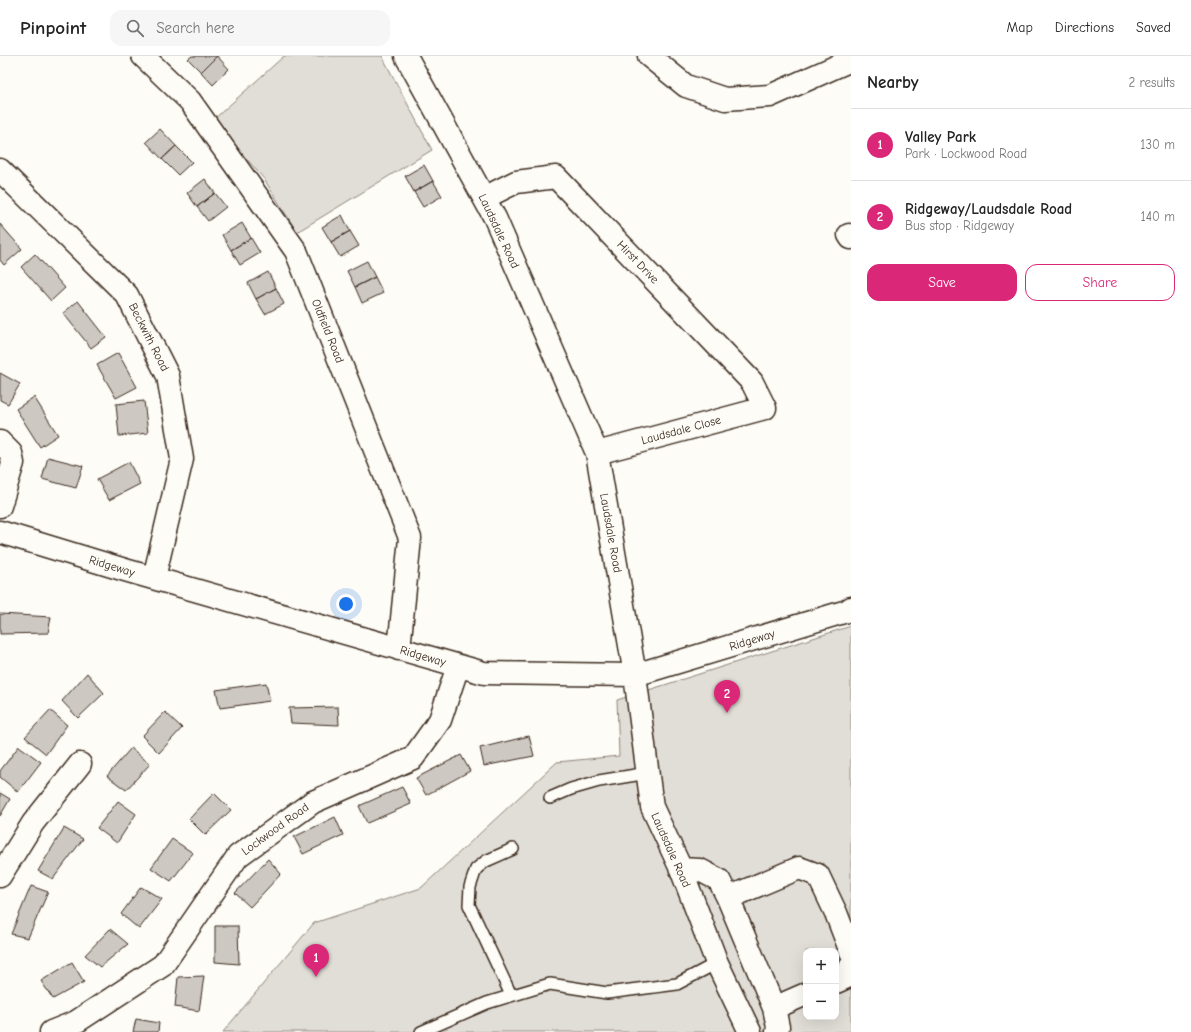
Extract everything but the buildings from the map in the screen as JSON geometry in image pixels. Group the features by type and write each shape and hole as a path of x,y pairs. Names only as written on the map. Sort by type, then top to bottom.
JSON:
{"street":[{"name":"Oldfield Road","path":"143,56 190,101 296,251 410,538 399,649"},
{"name":"Laudsdale Road","path":"406,56 495,218 597,453 636,675 652,807 681,868 717,963 750,1032"},
{"path":"649,56 686,86 725,99 770,96 851,60"},
{"name":"Beckwith Road","path":"0,170 127,295 168,376 182,459 154,578"},
{"name":"Hirst Drive","path":"484,198 516,182 556,177 752,382 766,408"},
{"name":"Laudsdale Close","path":"597,453 766,408"},
{"path":"0,442 11,453 13,463 0,506"},
{"name":"Ridgeway","path":"0,532 484,673 636,675 847,611 851,608"},
{"name":"Lockwood Road","path":"51,1032 76,1022 163,965 238,856 313,802 413,758 440,720 458,666"},
{"path":"0,876 33,823 80,764"},
{"path":"681,868 700,870 719,880 774,1008 778,1027 777,1032"},
{"path":"728,898 799,868 818,875 843,910 851,952"},
{"path":"839,981 847,977 851,965"},
{"path":"774,1008 803,995"}],"lane":[{"path":"550,798 578,786 598,781 648,773"},
{"path":"511,995 469,905 470,887 476,869 486,861 513,849"},
{"path":"421,1032 487,1002 550,984 607,993 677,984 717,963"}],"shaded area":[{"path":"284,56 382,56 432,150 297,232 264,179 213,120"},
{"path":"851,626 851,1032 223,1032 314,923 421,888 557,762 619,756 617,700"}],"place":[{"name":"Ridgeway/Laudsdale Road","path":"727,713"},
{"name":"Valley Park","path":"316,977"}]}
